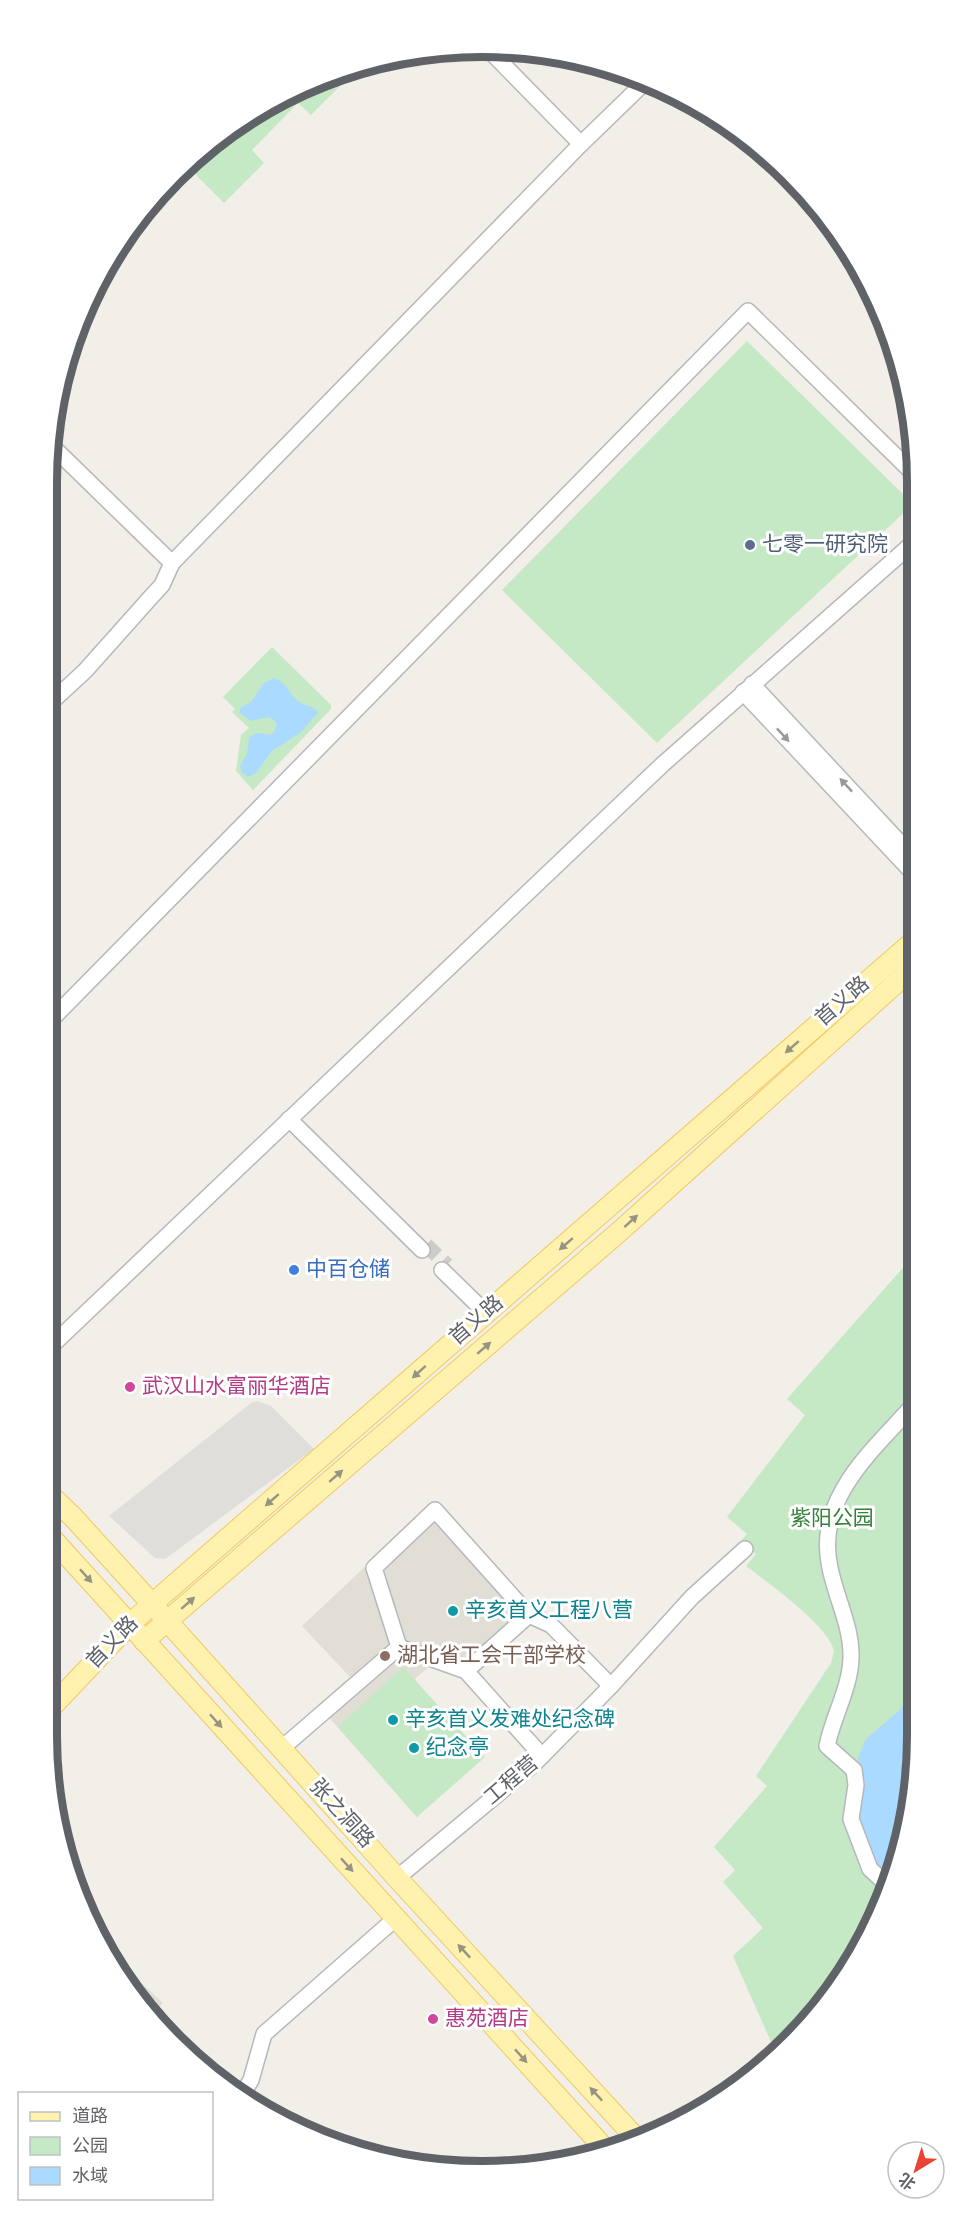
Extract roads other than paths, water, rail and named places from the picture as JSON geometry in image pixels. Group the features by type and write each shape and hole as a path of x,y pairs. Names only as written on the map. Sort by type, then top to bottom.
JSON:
{"main road":[{"name":"首义路","path":"57,1700 152,1604 907,947"},
{"name":"首义路","path":"144,1641 620,1231 907,973"},
{"name":"张之洞路","path":"57,1502 168,1621 397,1878 631,2134"},
{"name":"张之洞路","path":"57,1545 601,2144"}],"street":[{"path":"496,58 581,144"},
{"path":"57,696 85,671 162,585 172,563 581,144 640,87"},
{"path":"57,1013 748,311 906,467"},
{"path":"58,452 172,563"},
{"path":"57,1340 663,764 907,548"},
{"path":"748,688 907,851"},
{"path":"748,688 907,866"},
{"path":"291,1117 424,1247"},
{"path":"445,1268 489,1310"},
{"path":"882,1880 870,1869 851,1819 856,1785 854,1770 827,1746 848,1684 851,1654 843,1614 831,1573 827,1546 831,1515 842,1488 907,1412"},
{"path":"399,1647 375,1568 435,1510 528,1615 552,1625 611,1686"},
{"name":"工程营","path":"397,1878 542,1756 611,1686 692,1597 746,1549"},
{"path":"466,1671 528,1615"},
{"path":"399,1647 466,1671 542,1756"},
{"path":"282,1748 399,1647"},
{"path":"246,2089 251,2080 264,2034 396,1918"}],"water":[{"path":"274,678 282,682 298,701 318,713 300,733 272,751 256,773 248,777 242,773 240,766 247,754 249,738 256,733 272,735 277,725 268,717 251,721 240,713 240,708 251,702 264,683"},
{"path":"907,1693 906,1764 903,1791 893,1846 884,1873 868,1856 857,1813 864,1788 858,1758 866,1739 901,1709"}],"tunnel":[{"path":"426,1245 447,1265"}],"place":[{"name":"七零一研究院","path":"750,545"},
{"name":"中百仓储","path":"294,1270"},
{"name":"武汉山水富丽华酒店","path":"130,1387"},
{"name":"辛亥首义工程八营","path":"453,1611"},
{"name":"湖北省工会干部学校","path":"385,1656"},
{"name":"辛亥首义发难处纪念碑","path":"393,1720"},
{"name":"纪念亭","path":"414,1748"},
{"name":"惠苑酒店","path":"433,2019"}],"park label":[{"name":"紫阳公园","path":"832,1519"}]}
